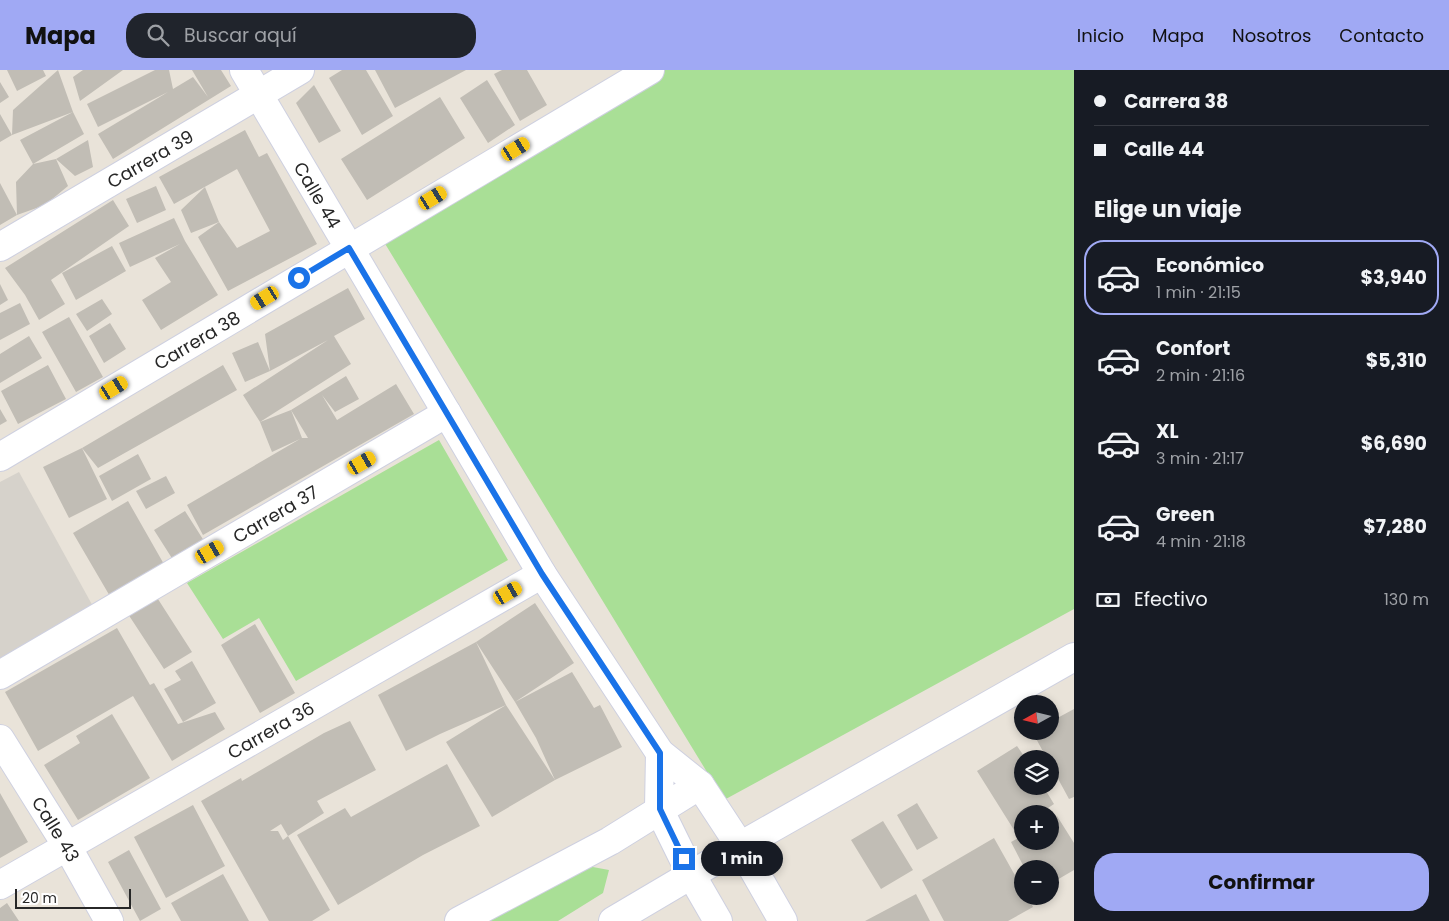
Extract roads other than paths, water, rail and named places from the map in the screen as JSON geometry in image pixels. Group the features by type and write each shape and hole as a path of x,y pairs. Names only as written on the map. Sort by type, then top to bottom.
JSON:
{"street":[{"name":"Calle 44","path":"244,70 542,574 660,753 700,785 740,846 783,921"},
{"name":"Carrera 39","path":"0,247 300,70"},
{"name":"Carrera 38","path":"0,457 650,70"},
{"name":"Carrera 37","path":"0,675 447,414"},
{"name":"Carrera 36","path":"0,885 542,574"},
{"path":"613,921 740,846 1074,657"},
{"name":"Calle 43","path":"0,739 67,846 109,921"},
{"path":"660,753 660,809 692,876 718,921"},
{"path":"459,921 610,841 700,785"}]}
